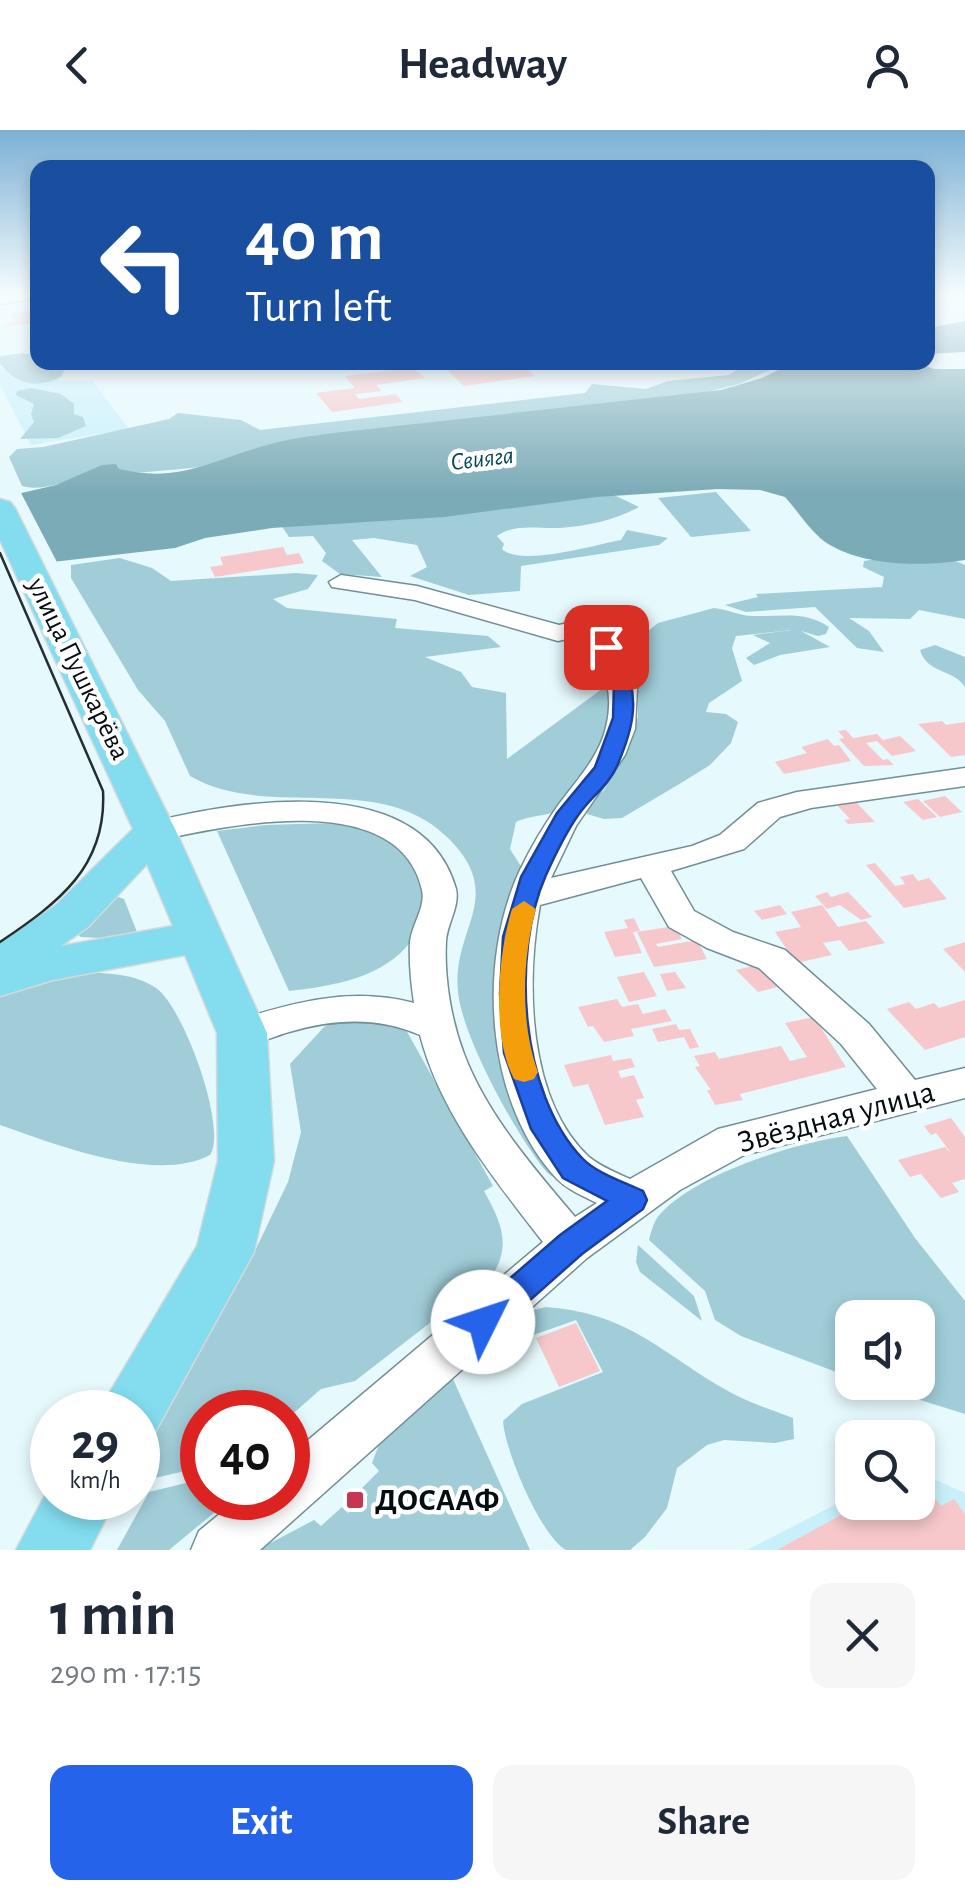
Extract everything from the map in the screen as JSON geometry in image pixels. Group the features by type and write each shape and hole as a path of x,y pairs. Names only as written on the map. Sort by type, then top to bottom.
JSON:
{"main road":[{"name":"улица Пушкарёва","path":"0,508 155,831 242,1033"},
{"path":"0,965 72,916 155,831"},
{"path":"0,979 51,964 202,936"},
{"path":"145,1390 226,1252 246,1161 242,1033"},
{"path":"51,1550 69,1520"}],"street":[{"path":"340,582 417,593 558,632 587,627 616,663 624,683 623,718 606,769 568,813 533,877 516,937 513,994 518,1053 546,1129 574,1169 632,1200"},
{"path":"528,894 652,867 732,842 760,816 783,805 965,777"},
{"path":"155,831 226,815 301,811 355,816 406,838 419,848 440,892 428,938 436,1027 464,1092 498,1150 571,1245"},
{"path":"652,867 680,919 720,940 772,959 855,1034 905,1096"},
{"path":"242,1033 290,1017 359,1008 392,1008 436,1027"},
{"name":"Звёздная улица","path":"310,1473 571,1245 632,1200 733,1141 965,1083"},
{"path":"218,1550 254,1520"}],"shaded area":[{"path":"30,361 30,370 48,370 60,381 92,380 129,429 31,445 0,385 0,364"},
{"path":"30,361 30,370 64,370 62,376 36,384 13,377 0,363"},
{"path":"737,370 770,370 707,392 326,452 85,477 41,488 22,486 9,457 17,449 43,447 169,419 178,413 241,420 260,430 585,393 592,384 646,389 668,381 728,375"},
{"path":"31,388 61,394 74,404 74,414 83,417 86,426 58,438 20,439 34,422 34,404 16,395 17,391"},
{"path":"608,492 639,507 581,526 512,529 497,536 504,544 502,549 525,556 558,553 621,540 627,530 668,538 659,545 521,566 520,591 469,595 410,576 427,567 417,545 374,538 352,540 382,577 340,574 322,561 326,553 313,536 289,537 279,522"},
{"path":"716,492 751,531 691,537 658,498"},
{"path":"120,558 152,568 171,581 318,575 308,589 273,599 287,608 397,619 395,628 488,636 501,647 425,657 461,672 472,687 506,693 507,759 610,683 605,735 594,758 576,779 568,802 555,812 516,822 510,849 522,868 509,908 564,1182 547,1172 520,1134 492,1084 462,1011 458,969 476,895 464,857 446,836 418,816 388,805 253,795 221,789 190,776 165,721 138,690 71,578 71,565"},
{"path":"947,560 965,565 965,619 919,610 910,619 849,618 869,631 884,652 857,648 815,607 746,612 725,605 758,597 756,594 882,587 884,577 863,567 864,561"},
{"path":"714,608 748,616 811,618 829,627 826,634 801,631 830,647 780,655 754,665 746,658 770,643 753,635 800,629 736,636 732,648 742,681 709,703 706,712 726,714 738,722 731,743 710,765 622,818 604,819 587,814 589,803 604,790 620,762 638,717 637,640 658,623"},
{"path":"935,645 965,657 965,687 923,658 920,650"},
{"path":"332,823 368,831 392,844 411,864 429,895 415,935 387,963 340,983 289,991 217,831"},
{"path":"116,896 124,899 137,932 119,939 77,934"},
{"path":"88,972 140,980 167,999 190,1042 208,1095 214,1141 210,1155 187,1163 134,1163 76,1150 0,1125 0,991"},
{"path":"356,1011 405,1028 493,1186 484,1191 502,1232 499,1263 493,1274 355,1381 321,1389 310,1399 310,1390 180,1390 180,1472 160,1477 160,1423 250,1261 288,1182 301,1132 290,1064 324,1027"},
{"path":"847,1136 915,1238 965,1301 965,1414 920,1400 935,1400 935,1300 835,1300 835,1372 741,1336 715,1320 705,1291 649,1240 657,1218 693,1188 745,1164"},
{"path":"638,1245 694,1296 702,1321 640,1272 636,1262"},
{"path":"546,1307 598,1317 640,1335 730,1392 793,1418 794,1439 775,1443 724,1440 707,1445 677,1468 667,1508 630,1550 566,1550 535,1511 510,1452 503,1421 522,1404 603,1372 576,1320 477,1355 521,1313"},
{"path":"448,1368 530,1550 257,1550 314,1520 321,1526 342,1507 348,1513 368,1495 362,1488 379,1471 372,1463 387,1423"},
{"path":"935,1480 965,1493 965,1550 747,1550 835,1505 835,1520 935,1520"},
{"path":"180,1484 180,1520 205,1520 169,1550 117,1550 134,1520 160,1520 160,1489"}],"water":[{"name":"Свияга","path":"965,369 965,560 910,564 852,555 820,538 785,497 760,490 718,489 597,497 444,517 272,528 205,538 175,548 0,568 0,498 56,485 102,465 116,464 119,469 141,473 179,472 302,437 721,390 778,370"}],"pier":[{"path":"19,489 59,566 0,573 0,493"}],"building":[{"path":"415,370 425,378 376,385 382,391 355,394 359,399 396,394 403,402 332,412 316,393 355,388 345,376"},
{"path":"447,370 528,370 535,376 464,386"},
{"path":"283,547 287,555 299,553 304,563 215,577 210,567 223,565 220,557"},
{"path":"942,721 946,725 965,722 965,755 951,757 918,724"},
{"path":"846,730 853,738 877,734 883,740 900,736 916,751 892,756 877,741 866,743 894,765 864,766 839,739 844,738 838,731"},
{"path":"828,739 834,746 839,745 851,761 784,774 775,762 807,753 801,747"},
{"path":"945,796 962,812 940,817 923,801"},
{"path":"918,799 937,817 923,820 903,802"},
{"path":"855,801 875,822 848,824 844,820 850,819 837,805"},
{"path":"875,863 895,886 905,884 900,877 913,874 918,881 929,878 947,899 904,908 866,865"},
{"path":"827,892 831,897 848,892 872,917 861,920 840,905 827,909 815,896"},
{"path":"780,905 787,914 762,920 754,911"},
{"path":"822,905 838,927 866,921 885,943 849,951 840,940 823,943 832,955 796,963 775,932 801,927 791,912"},
{"path":"634,918 640,931 633,932 642,953 615,957 604,932 628,928 624,920"},
{"path":"675,926 682,939 656,944 658,947 697,940 707,959 654,967 637,932"},
{"path":"965,942 965,972 943,949"},
{"path":"757,965 789,984 758,992 736,970"},
{"path":"644,972 657,996 629,1002 617,977"},
{"path":"675,972 686,988 667,991 660,974"},
{"path":"617,999 622,1007 638,1004 643,1014 665,1009 672,1021 631,1029 634,1036 604,1042 593,1026 588,1027 578,1007"},
{"path":"965,1000 965,1037 925,1050 887,1009 909,1002 916,1009 934,1003 939,1008"},
{"path":"814,1017 846,1067 740,1094 743,1100 715,1105 707,1090 711,1090 695,1067 700,1066 694,1056 715,1052 719,1059 781,1046 790,1061 807,1057 785,1023"},
{"path":"676,1024 679,1030 690,1029 699,1047 690,1049 684,1037 658,1042 652,1029"},
{"path":"611,1055 613,1061 631,1058 635,1067 618,1071 621,1078 634,1075 644,1098 636,1100 644,1117 605,1125 588,1084 573,1087 564,1065"},
{"path":"951,1118 965,1137 965,1179 952,1183 959,1192 941,1198 921,1174 910,1177 898,1160 945,1147 951,1153 936,1133 931,1135 924,1126"},
{"path":"576,1323 600,1371 559,1387 536,1338"},
{"path":"935,1499 941,1506 954,1499 965,1514 965,1550 777,1550 835,1518 935,1520"}],"tram line":[{"path":"0,553 103,791 97,841 75,880 41,913 0,942"}],"slow traffic":[{"path":"524,909 516,937 513,994 518,1053 524,1072"}],"place":[{"name":"ДОСААФ","path":"355,1500"}],"route":[{"path":"483,1322 571,1245 632,1200 574,1169 546,1129 518,1053 513,994 516,937 533,877 568,813 606,769 623,718 624,683 606,647"}]}
